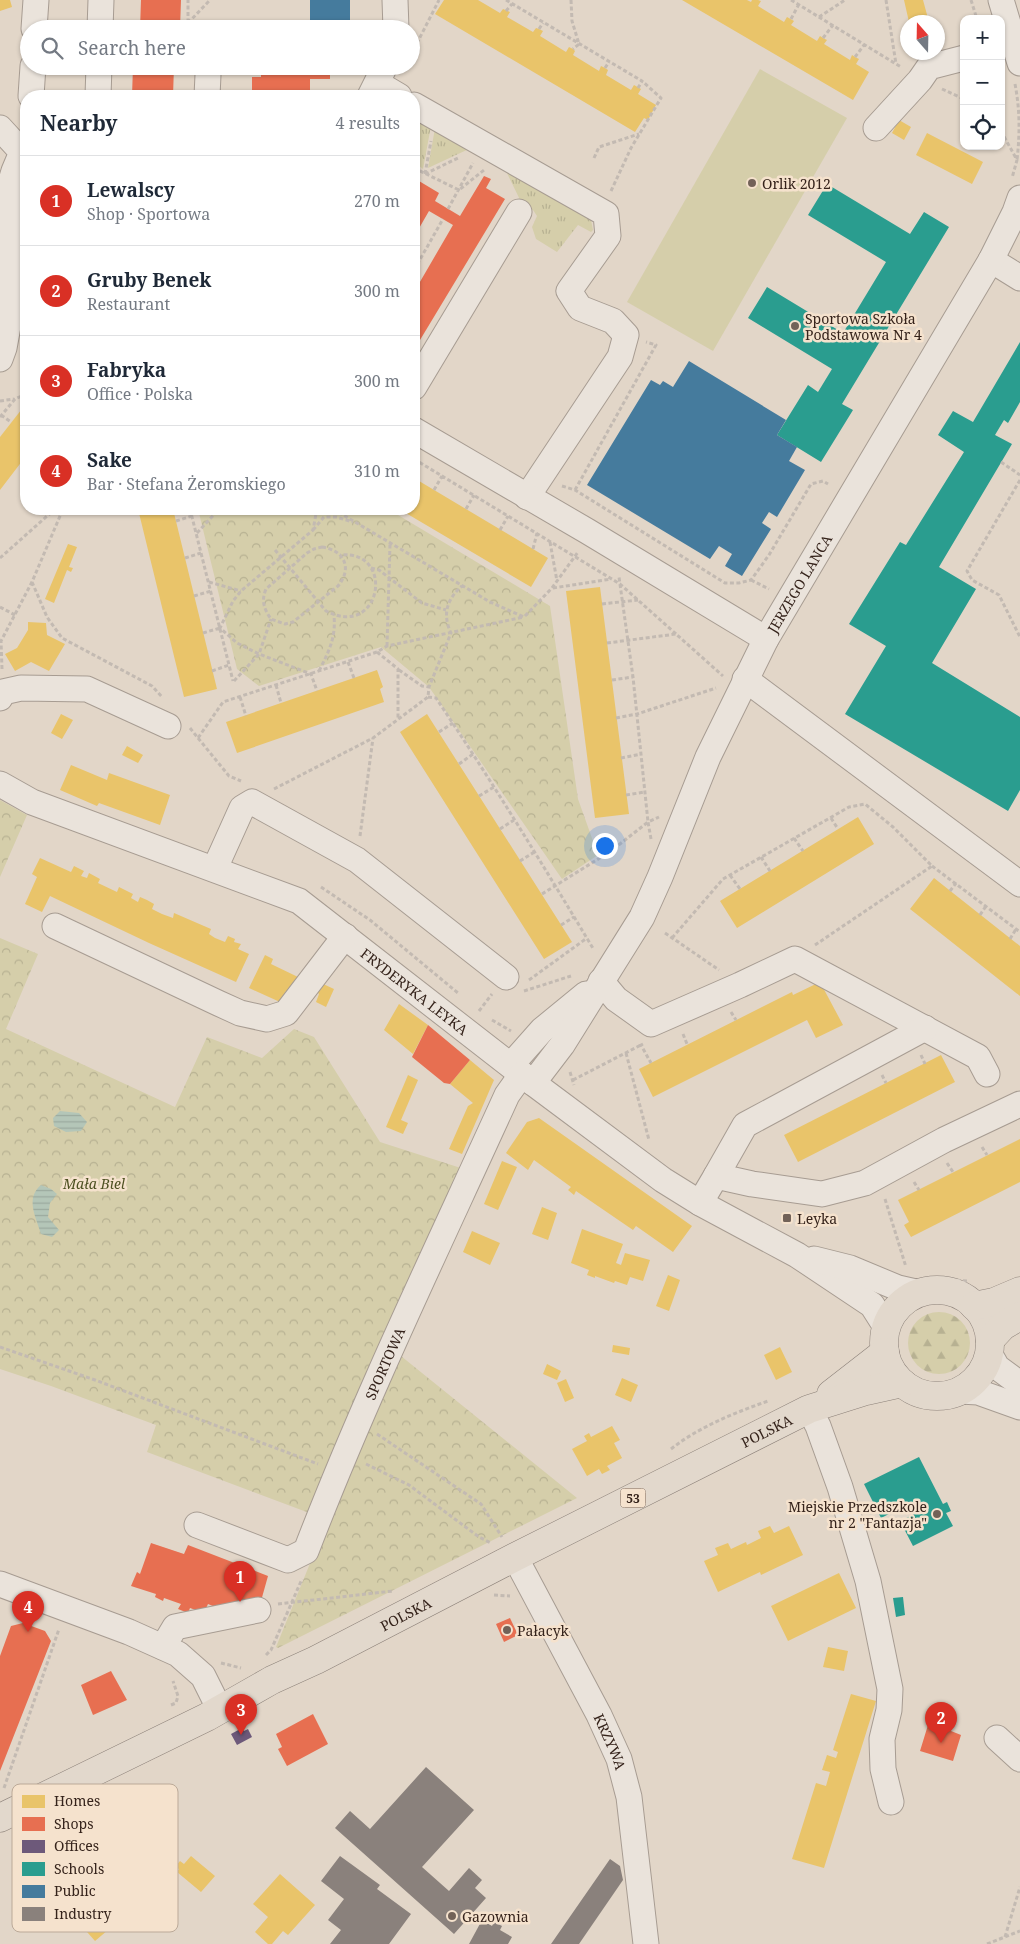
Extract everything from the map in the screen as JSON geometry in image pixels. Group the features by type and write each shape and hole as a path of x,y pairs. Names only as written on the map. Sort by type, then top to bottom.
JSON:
{"main road":[{"name":"53","path":"886,1340 889,1319 920,1282 962,1297 974,1294"},
{"path":"974,1294 994,1302 1020,1291"},
{"path":"974,1294 982,1316 989,1346"},
{"path":"886,1340 888,1363 902,1383 915,1391 932,1396 946,1395 967,1387 979,1375 989,1346 1003,1326 1020,1316"},
{"name":"POLSKA","path":"809,1409 886,1340"},
{"name":"POLSKA","path":"69,1784 220,1710 272,1680 325,1655 510,1549 809,1409 866,1391 902,1383"},
{"name":"POLSKA","path":"0,1818 12,1812"}],"street":[{"path":"35,20 36,0"},
{"path":"100,20 101,0"},
{"path":"395,0 396,20"},
{"path":"1001,0 1013,59"},
{"path":"876,128 920,80 929,67 960,59"},
{"path":"31,90 32,75"},
{"path":"98,75 98,90"},
{"path":"378,82 390,90"},
{"path":"420,109 486,155 606,214 608,236 570,290 580,308 613,321 626,336 620,358 533,489"},
{"path":"0,128 20,149"},
{"path":"2,345 10,314 9,188 14,170 20,160"},
{"name":"JERZEGO LANCA","path":"522,1074 542,1030 601,982 642,916 660,877 708,757 730,680 766,639 991,260 1015,212 1016,190"},
{"path":"420,377 519,212"},
{"path":"991,260 1020,278"},
{"path":"420,433 533,489 587,532 766,639"},
{"path":"730,680 1020,884"},
{"path":"2,695 21,688 87,689 176,725"},
{"name":"FRYDERYKA LEYKA","path":"0,784 32,802 215,868 299,901 522,1074 663,1180 700,1203 797,1255 872,1305 886,1340"},
{"path":"215,868 248,792 358,860 518,984"},
{"path":"55,926 240,1013 268,1019 286,1013 345,936"},
{"path":"601,982 616,999 650,1024 795,959 978,1057 987,1074"},
{"path":"700,1203 745,1126 925,1028"},
{"name":"SPORTOWA","path":"197,1525 288,1560 306,1551 337,1471 505,1101 522,1074"},
{"path":"716,1176 752,1184 822,1194 865,1183 944,1140 1020,1104"},
{"name":"FRYDERYKA LEYKA","path":"797,1255 850,1268 898,1288 920,1282"},
{"path":"989,1346 997,1367 1020,1384"},
{"path":"960,1391 978,1392 1020,1407"},
{"path":"809,1409 818,1426 840,1487 868,1581 890,1689 889,1710 882,1738 883,1769 891,1802"},
{"name":"KRZYWA","path":"510,1549 599,1715 619,1758 629,1798 646,1944"},
{"path":"2,1590 129,1632 178,1654 203,1676 220,1710"},
{"path":"163,1647 174,1627 258,1610"},
{"path":"997,1738 1020,1758"}],"path":[{"path":"188,0 188,20"},
{"path":"191,20 210,0"},
{"path":"420,37 439,0"},
{"path":"506,0 642,81 661,98 631,148 601,211"},
{"path":"571,0 572,21 578,44"},
{"path":"792,0 920,80 960,97"},
{"path":"819,17 845,0"},
{"path":"886,0 896,64"},
{"path":"971,0 976,15"},
{"path":"506,11 512,4"},
{"path":"790,19 799,4"},
{"path":"539,29 543,23"},
{"path":"823,38 833,26"},
{"path":"573,49 578,44"},
{"path":"855,57 864,44"},
{"path":"1013,59 1020,131 1016,190"},
{"path":"605,68 609,62"},
{"path":"638,88 642,81"},
{"path":"425,174 435,118"},
{"path":"594,158 599,147 640,133"},
{"path":"1005,138 1017,160"},
{"path":"425,174 486,155"},
{"path":"448,209 459,190 486,155"},
{"path":"459,190 486,155"},
{"path":"420,171 459,190"},
{"path":"420,259 443,219"},
{"path":"575,490 656,345 626,336"},
{"path":"0,401 20,397"},
{"path":"11,422 0,416 15,399"},
{"path":"1002,462 1020,475"},
{"path":"420,463 620,584 730,680 637,714 616,718"},
{"path":"434,490 442,476"},
{"path":"1020,480 968,571 972,580 999,595 1020,637"},
{"path":"533,489 575,490 725,583 739,583 751,580 769,555 811,484 823,481 828,484"},
{"path":"466,509 474,495"},
{"path":"0,558 48,515"},
{"path":"2,695 2,642 32,582 60,515"},
{"path":"197,534 214,515"},
{"path":"313,530 316,515"},
{"path":"344,515 490,602 524,616"},
{"path":"176,521 192,516 233,681 259,654 271,619"},
{"path":"203,633 220,628 233,600 241,590 313,530 324,517 336,516 359,523"},
{"path":"500,530 508,516"},
{"path":"198,738 224,702 240,696 348,662 377,652 387,646 524,616 552,588 576,556 587,532"},
{"path":"533,549 537,534"},
{"path":"550,541 556,581"},
{"path":"387,646 390,544"},
{"path":"330,548 340,555 345,565 346,573 343,580 318,603 293,622 285,624 271,619 263,605 263,597 271,583 314,549 330,548"},
{"path":"542,894 610,851 648,822 633,677 616,549"},
{"path":"275,550 326,611 334,616 354,616 363,612 375,596 375,576 364,560 355,556 340,555"},
{"path":"185,558 202,553"},
{"path":"371,568 379,570 422,603 446,610"},
{"path":"552,588 612,579"},
{"path":"751,580 769,590"},
{"path":"32,582 47,617 62,638 152,686 166,701"},
{"path":"209,582 241,590"},
{"path":"428,697 429,687 451,633 446,620 449,600 462,586"},
{"path":"194,596 211,591"},
{"path":"602,604 638,600"},
{"path":"0,607 15,615"},
{"path":"320,671 333,641 335,630 334,616"},
{"path":"220,628 237,643 259,654 312,674"},
{"path":"607,642 676,634"},
{"path":"377,652 422,686 429,687"},
{"path":"348,662 354,678"},
{"path":"212,671 229,665"},
{"path":"398,669 398,718"},
{"path":"312,674 317,691"},
{"path":"612,680 633,677"},
{"path":"276,685 282,704"},
{"path":"240,696 246,716"},
{"path":"176,725 198,738 229,776 248,792 266,792 373,738 428,697 436,698 536,852 595,952"},
{"path":"439,732 452,723"},
{"path":"358,860 373,738"},
{"path":"459,764 473,754"},
{"path":"622,758 641,754"},
{"path":"479,796 494,787"},
{"path":"626,795 645,792"},
{"path":"672,938 723,879 848,808 865,804 894,826 932,866 1020,932"},
{"path":"831,818 838,829"},
{"path":"500,829 514,820"},
{"path":"794,838 803,850"},
{"path":"520,861 536,852"},
{"path":"761,857 770,871"},
{"path":"795,959 932,866"},
{"path":"730,875 740,889"},
{"path":"950,891 956,884"},
{"path":"980,915 986,906"},
{"path":"561,924 574,917"},
{"path":"1010,939 1016,930"},
{"path":"665,933 740,985"},
{"path":"518,984 587,938"},
{"path":"518,984 577,974"},
{"path":"573,1080 642,1045"},
{"path":"626,1053 649,1142"},
{"path":"987,1155 981,1145 990,1141"},
{"path":"938,1167 955,1158"},
{"path":"947,1163 953,1172"},
{"path":"906,1184 921,1176"},
{"path":"913,1180 918,1190"},
{"path":"884,1195 920,1282 974,1294"},
{"path":"0,1346 337,1471"},
{"path":"376,1434 481,1504 510,1549"},
{"path":"362,1462 409,1485 479,1537 496,1546 488,1550"},
{"path":"258,1610 271,1605 402,1590"},
{"path":"2,1789 60,1629"},
{"path":"167,1707 176,1703 178,1696 173,1679"},
{"path":"1005,1937 1020,1887"},
{"path":"987,1944 1020,1931"}],"green space":[{"name":"Orlik 2012","path":"760,69 847,118 713,351 627,302"},
{"path":"420,120 431,126 423,169 420,167"},
{"path":"435,128 471,148 428,168"},
{"path":"504,167 591,220 593,230 591,232 578,225 557,252 536,239 532,227 537,216 533,210 524,208"},
{"path":"199,515 398,515 550,606 578,799 598,855 562,879 429,687 381,647 259,686 237,669"},
{"path":"0,800 27,815 0,877"},
{"name":"Mała Biel","path":"0,938 38,954 6,1029 175,1107 207,1037 262,1058 294,1029 314,1037 380,1142 467,1170 312,1514 147,1452 156,1425 0,1369"},
{"path":"939,1312 951,1315 961,1321 967,1331 970,1343 967,1355 961,1365 951,1371 939,1374 927,1371 917,1365 911,1355 908,1343 911,1331 917,1321 927,1315"},
{"path":"396,1352 577,1498 278,1648 276,1647"}],"shaded area":[{"path":"60,1111 79,1113 87,1122 81,1131 66,1132 54,1126 53,1118"},
{"path":"41,1185 57,1194 50,1203 48,1217 59,1230 52,1237 41,1234 33,1208 36,1190"}],"building: Homes":[{"path":"0,0 10,0 12,7 0,11"},
{"path":"444,0 478,0 500,13 503,9 510,12 507,17 533,32 536,28 543,31 540,36 566,52 569,47 575,51 573,55 599,71 601,66 605,68 608,70 606,75 631,90 634,85 641,89 638,94 656,105 648,120 644,118 635,132 435,14"},
{"path":"682,0 761,1 758,6 784,22 787,17 794,21 791,25 817,41 820,36 827,40 824,44 850,60 852,55 859,59 856,64 869,72 853,100"},
{"path":"904,0 923,0 927,15 907,15"},
{"path":"899,120 911,127 904,140 892,133"},
{"path":"927,133 983,162 972,184 916,155"},
{"path":"20,411 20,464 0,490 0,437"},
{"path":"420,482 548,558 531,587 409,515 420,515"},
{"path":"139,515 174,515 217,689 184,697"},
{"path":"68,544 77,547 69,567 73,568 71,572 67,570 54,603 45,599"},
{"path":"600,587 629,814 595,818 566,591"},
{"path":"28,622 46,623 47,635 65,644 49,671 31,662 15,671 5,654 17,648 28,630"},
{"path":"377,670 383,687 380,689 384,702 237,753 226,722"},
{"path":"61,714 73,720 62,739 51,733"},
{"path":"427,714 572,942 544,959 400,732"},
{"path":"127,746 143,755 138,763 122,755"},
{"path":"71,765 107,780 109,773 170,795 160,825 99,803 97,806 60,790"},
{"path":"858,817 874,844 737,928 720,901"},
{"path":"40,858 71,872 74,866 84,871 81,876 87,878 89,873 100,879 98,883 117,892 119,887 133,894 131,898 138,902 140,897 147,900 154,904 152,909 162,914 173,918 174,913 211,929 209,934 215,938 225,942 228,936 235,939 234,942 241,944 238,949 249,954 236,982 50,896 42,912 25,904 37,877 32,874"},
{"path":"934,878 1020,946 1020,996 910,909"},
{"path":"265,955 273,959 271,964 298,977 290,993 286,991 280,1002 249,988"},
{"path":"820,982 843,1025 816,1038 807,1020 653,1097 639,1069 792,992 793,995"},
{"path":"321,983 334,989 326,1007 316,1002 319,994 317,992"},
{"path":"399,1004 428,1025 413,1054 384,1030"},
{"path":"941,1055 955,1082 798,1162 784,1135"},
{"path":"470,1060 494,1080 462,1154 449,1149 468,1106 473,1103 450,1084"},
{"path":"408,1075 418,1080 401,1120 408,1123 403,1134 386,1127"},
{"path":"539,1118 692,1226 673,1252 636,1226 633,1230 576,1191 574,1195 568,1190 571,1187 534,1160 528,1170 506,1153 527,1122"},
{"path":"1020,1139 1020,1182 911,1237 904,1225 909,1222 898,1200"},
{"path":"502,1161 517,1167 498,1210 484,1204"},
{"path":"542,1207 557,1213 548,1240 532,1234"},
{"path":"582,1229 623,1244 616,1263 621,1265 625,1253 650,1260 643,1281 630,1277 627,1285 615,1281 614,1283 587,1275 589,1270 571,1263"},
{"path":"472,1231 500,1243 490,1265 463,1252"},
{"path":"668,1275 680,1280 669,1311 656,1306"},
{"path":"613,1345 630,1348 629,1355 612,1352"},
{"path":"780,1347 792,1372 776,1380 764,1355"},
{"path":"547,1364 561,1371 557,1380 543,1374"},
{"path":"622,1378 638,1385 631,1402 615,1395"},
{"path":"566,1379 574,1398 565,1402 557,1383"},
{"path":"612,1426 620,1440 614,1443 622,1458 607,1466 610,1470 602,1474 599,1469 587,1476 572,1449 587,1441 584,1436 589,1433 591,1437"},
{"path":"770,1526 774,1533 789,1526 803,1555 761,1575 760,1572 718,1592 704,1561 718,1555 715,1548 728,1543 731,1549 746,1542 747,1545 761,1538 758,1531"},
{"path":"839,1573 856,1608 788,1641 771,1606"},
{"path":"828,1647 848,1651 844,1671 823,1667"},
{"path":"851,1694 876,1701 824,1868 792,1859 816,1783 826,1786 830,1772 822,1770 827,1755 836,1758 838,1752 833,1750"},
{"path":"191,1856 215,1876 201,1892 178,1873 178,1863 180,1861 184,1864"},
{"path":"280,1874 315,1905 288,1935 283,1931 272,1944 268,1944 255,1932 268,1917 253,1904"},
{"path":"87,1932 106,1932 95,1941"}],"building: Shops":[{"path":"141,0 181,0 180,20 140,20"},
{"path":"133,75 174,75 173,90 132,90"},
{"path":"261,75 330,75 330,79 310,79 310,90 252,90 252,77 261,77"},
{"path":"484,176 491,179 486,188 505,199 420,340 420,282 453,225 429,211 420,227 420,182 439,193 435,201 460,216"},
{"path":"428,1025 470,1060 450,1084 444,1083 412,1057"},
{"path":"151,1543 184,1554 188,1545 268,1576 261,1601 225,1611 208,1604 204,1613 190,1608 188,1613 178,1609 181,1604 164,1598 163,1601 155,1597 156,1594 131,1586 137,1572 140,1574"},
{"name":"Pałacyk","path":"510,1618 518,1635 504,1642 496,1624"},
{"path":"23,1623 45,1631 51,1641 0,1771 0,1656 11,1626"},
{"path":"111,1671 127,1700 93,1715 81,1685"},
{"path":"935,1712 955,1718 951,1731 961,1735 953,1761 920,1751 928,1725 931,1726"},
{"path":"313,1714 328,1744 287,1766 278,1749 282,1747 276,1734"}],"building: Offices":[{"path":"242,1728 244,1731 248,1729 252,1737 237,1745 231,1734"}],"building: Schools":[{"name":"Sportowa Szkoła Podstawowa Nr 4","path":"827,184 910,234 924,212 949,227 842,404 853,410 821,462 777,435 808,385 818,392 832,369 748,318 767,287 843,333 886,262 808,215"},
{"path":"1020,342 1020,402 1008,423 1004,420 995,435 1012,444 939,567 976,589 932,663 1020,717 1020,790 1008,811 845,714 886,646 849,624 900,542 906,545 964,452 938,435 953,411 973,422"},
{"path":"919,1457 943,1504 947,1502 951,1511 946,1513 953,1526 913,1546 900,1521 919,1512 916,1507 910,1510 907,1505 881,1518 864,1484"},
{"path":"903,1597 905,1615 896,1617 893,1598"}],"building: Public":[{"path":"310,0 350,0 350,20 310,20"},
{"path":"689,361 786,420 777,435 797,447 789,461 805,470 777,517 769,512 762,523 771,529 742,576 725,566 732,554 719,546 710,559 587,485 651,380 660,385 663,381 673,387"}],"building: Industry":[{"path":"426,1767 474,1810 422,1867 449,1891 469,1868 482,1880 475,1888 486,1898 454,1934 335,1828 350,1811 370,1829"},
{"path":"340,1856 380,1885 377,1889 411,1914 389,1944 330,1944 341,1930 328,1920 344,1899 321,1881"},
{"path":"610,1859 620,1866 623,1880 579,1944 551,1944"},
{"path":"482,1920 492,1926 494,1922 502,1926 500,1930 512,1937 508,1944 469,1944"}],"place":[{"name":"Orlik 2012","path":"752,183"},
{"name":"Sportowa Szkoła Podstawowa Nr 4","path":"795,326"},
{"name":"Leyka","path":"787,1218"},
{"name":"Miejskie Przedszkole nr 2 \"Fantazja\"","path":"937,1514"},
{"name":"Lewalscy","path":"240,1602"},
{"name":"Pałacyk","path":"507,1630"},
{"name":"Sake","path":"28,1632"},
{"name":"Fabryka","path":"241,1735"},
{"name":"Gruby Benek","path":"941,1743"},
{"name":"Gazownia","path":"452,1916"}]}
